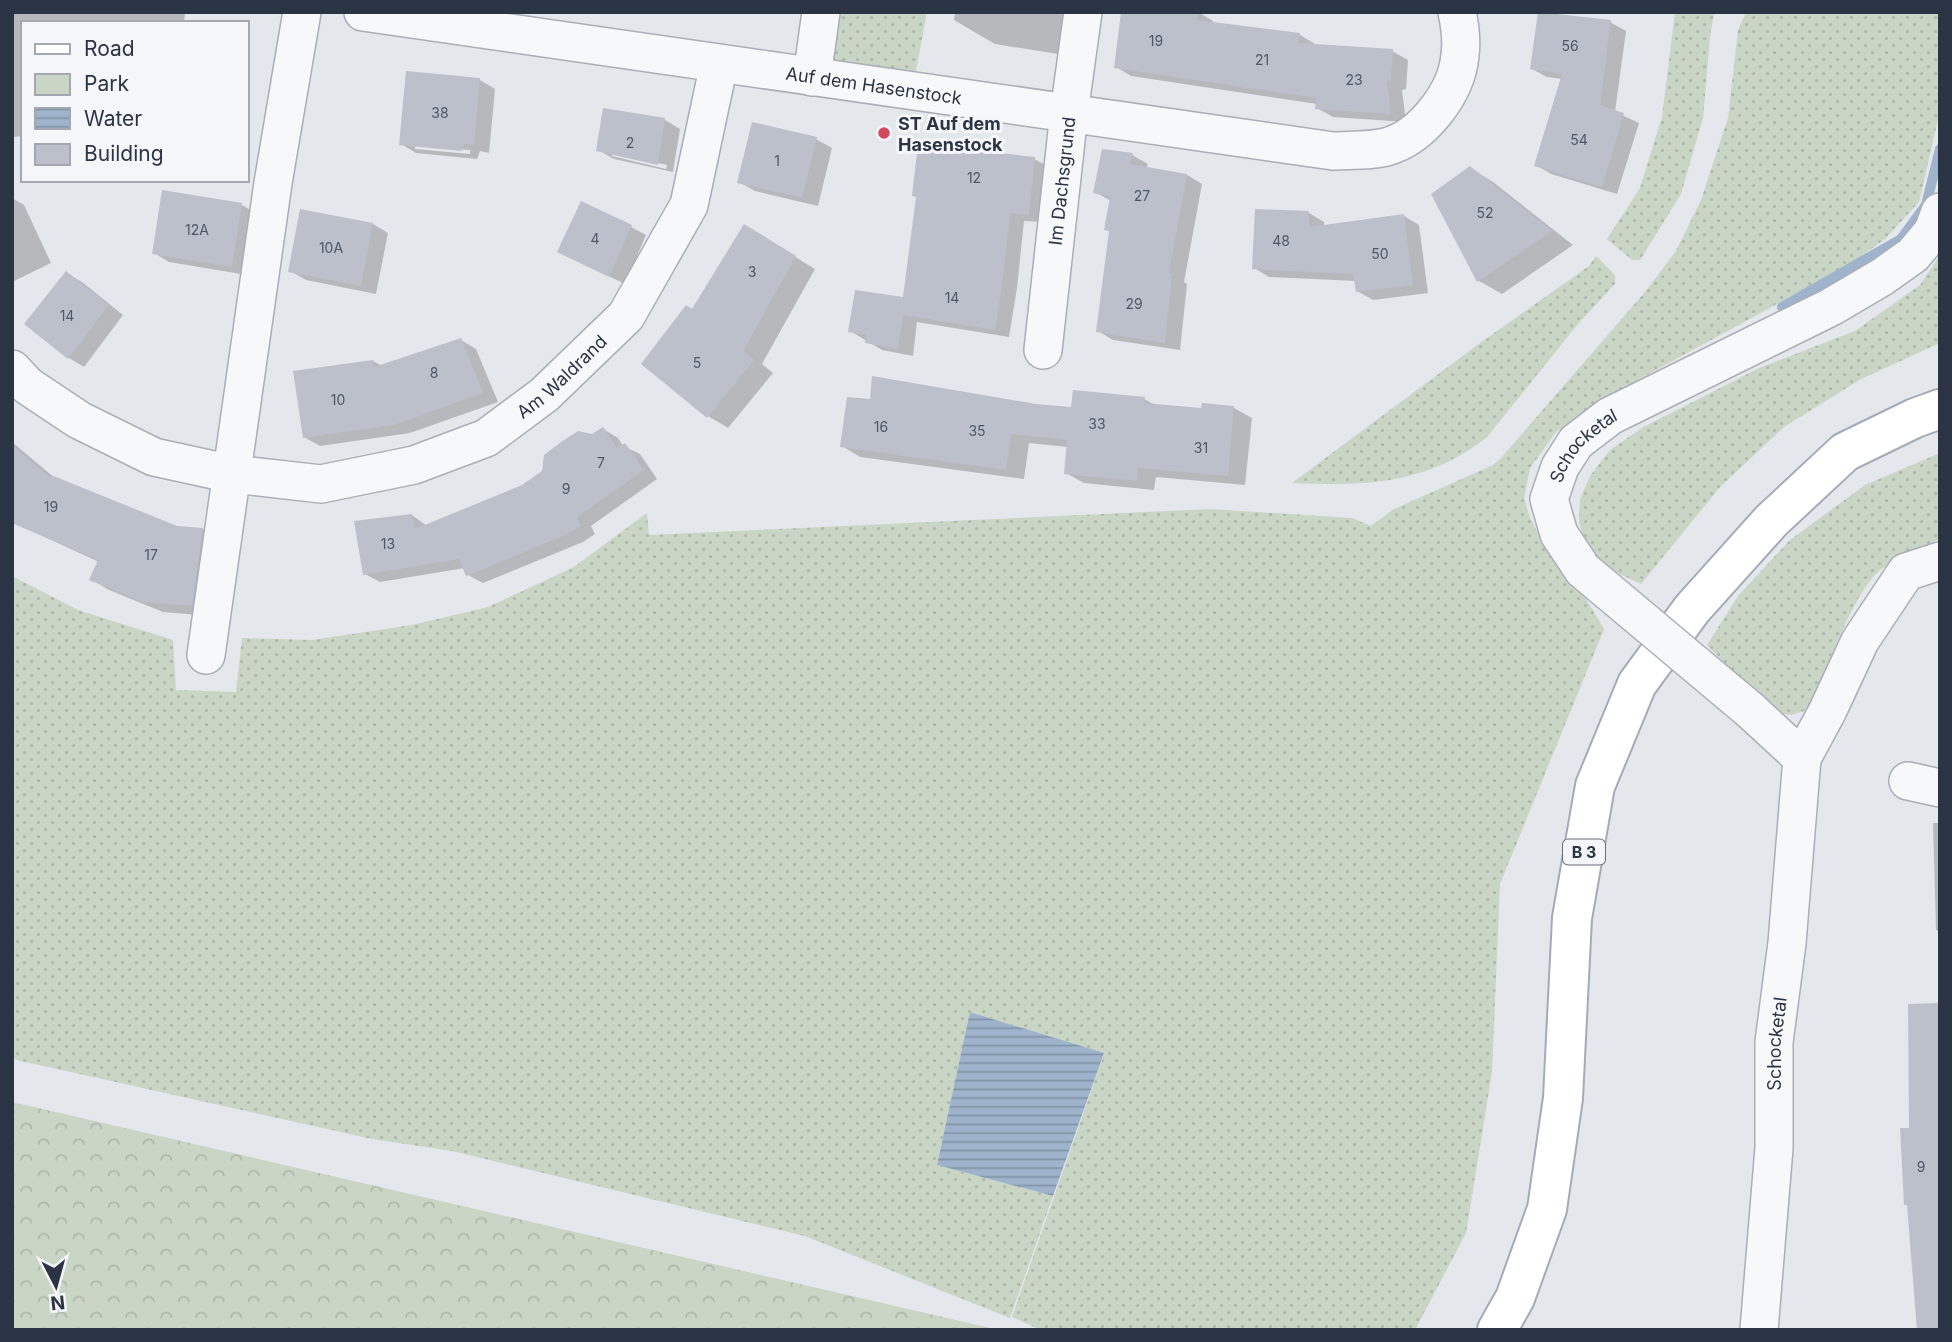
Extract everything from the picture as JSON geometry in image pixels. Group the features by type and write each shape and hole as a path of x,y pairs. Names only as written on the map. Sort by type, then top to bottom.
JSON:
{"main road":[{"name":"B 3","path":"1497,1330 1514,1297 1547,1209 1563,1098 1572,918 1595,786 1637,684 1692,609 1771,521 1846,452 1915,418 1940,409"}],"street":[{"path":"206,655 273,183 302,12"},
{"name":"Auf dem Hasenstock","path":"363,12 1333,151 1387,147 1420,130 1440,106 1454,81 1460,57 1457,12"},
{"path":"812,78 821,12"},
{"name":"Im Dachsgrund","path":"1043,350 1083,12"},
{"name":"Am Waldrand","path":"12,369 29,386 79,420 154,457 232,474 321,484 414,465 485,438 544,395 626,316 689,205 719,64"},
{"name":"Schocketal","path":"1802,758 1750,710 1583,570 1559,534 1549,499 1560,467 1576,442 1610,416 1831,307 1882,277 1913,255 1933,231 1940,212"},
{"name":"Schocketal","path":"1759,1330 1774,1148 1774,1042 1787,943 1802,758 1860,641 1906,572 1940,561"}],"green space":[{"path":"832,12 927,12 914,81 823,71"},
{"path":"1675,12 1714,12 1703,118 1681,194 1640,260 1632,260 1607,239 1640,188 1662,117"},
{"path":"1746,12 1940,12 1940,111 1919,202 1885,239 1849,265 1610,395 1556,432 1530,468 1524,498 1530,518 1552,559 1575,581 1604,629 1500,884 1492,1072 1466,1233 1415,1330 1041,1330 1012,1317 1104,1054 971,1012 937,1165 1053,1196 1010,1318 805,1236 452,1151 372,1139 12,1059 12,576 78,610 173,640 176,690 236,692 242,638 312,640 412,625 488,607 574,567 647,513 649,535 1211,509 1352,518 1371,526 1394,509 1493,465 1501,458 1645,292 1676,251 1701,200 1728,118 1738,30"},
{"path":"1940,255 1940,343 1861,379 1784,427 1720,487 1641,584 1590,560 1579,522 1580,499 1590,476 1610,450 1642,428 1759,368 1855,331 1920,285"},
{"path":"1596,256 1615,275 1615,284 1578,324 1487,437 1441,465 1394,479 1345,484 1292,483 1589,266"},
{"path":"1940,453 1940,539 1895,560 1873,577 1846,622 1807,710 1791,715 1773,713 1707,645 1738,596 1790,540 1865,485"},
{"path":"12,1102 999,1330 12,1330"}],"water":[{"path":"970,1012 1104,1053 1053,1196 937,1165"}],"building":[{"path":"1121,12 1198,12 1197,20 1300,33 1299,43 1393,49 1391,80 1387,81 1391,114 1315,109 1316,98 1114,68"},
{"path":"1538,12 1611,20 1600,105 1624,113 1602,187 1534,166 1562,74 1530,69"},
{"path":"406,71 480,78 474,145 464,144 462,151 399,145"},
{"path":"603,108 665,118 658,165 596,151"},
{"path":"752,122 817,137 802,198 737,183"},
{"path":"918,144 1035,157 1029,215 1010,213 995,330 903,315 898,349 865,343 866,335 848,332 855,290 903,297 916,197 912,196"},
{"path":"1102,149 1133,153 1130,164 1187,174 1169,273 1172,274 1165,343 1096,332 1109,231 1104,230 1110,197 1093,193"},
{"path":"1470,166 1552,231 1477,282 1431,194"},
{"path":"162,190 242,203 232,267 152,254"},
{"path":"581,201 632,225 609,277 557,252"},
{"path":"300,209 373,223 361,286 288,272"},
{"path":"1255,209 1309,211 1309,227 1404,214 1413,285 1356,292 1353,274 1252,269"},
{"path":"744,224 796,256 743,351 754,360 707,418 641,364 686,305 692,309"},
{"path":"66,271 109,305 68,359 24,324"},
{"path":"461,338 483,393 394,425 303,438 293,371 373,360 374,367"},
{"path":"872,376 1036,404 1071,407 1073,390 1145,397 1144,403 1201,408 1202,403 1234,406 1228,476 1138,468 1137,481 1064,474 1067,440 1011,434 1006,470 840,447 847,397 870,399"},
{"path":"603,427 617,448 625,443 644,470 577,517 581,526 568,534 466,576 459,559 363,575 354,521 412,514 415,529 522,485 542,471 544,455 561,442 578,431 592,434"},
{"path":"12,445 50,477 51,475 177,526 203,528 192,606 143,602 89,580 98,560 12,523"},
{"path":"1940,1003 1940,1330 1917,1330 1907,1205 1904,1205 1900,1128 1909,1128 1908,1004"}],"waterway":[{"path":"1782,307 1901,239 1926,205 1940,149"}],"place":[{"name":"ST Auf dem Hasenstock","path":"884,133"}]}
